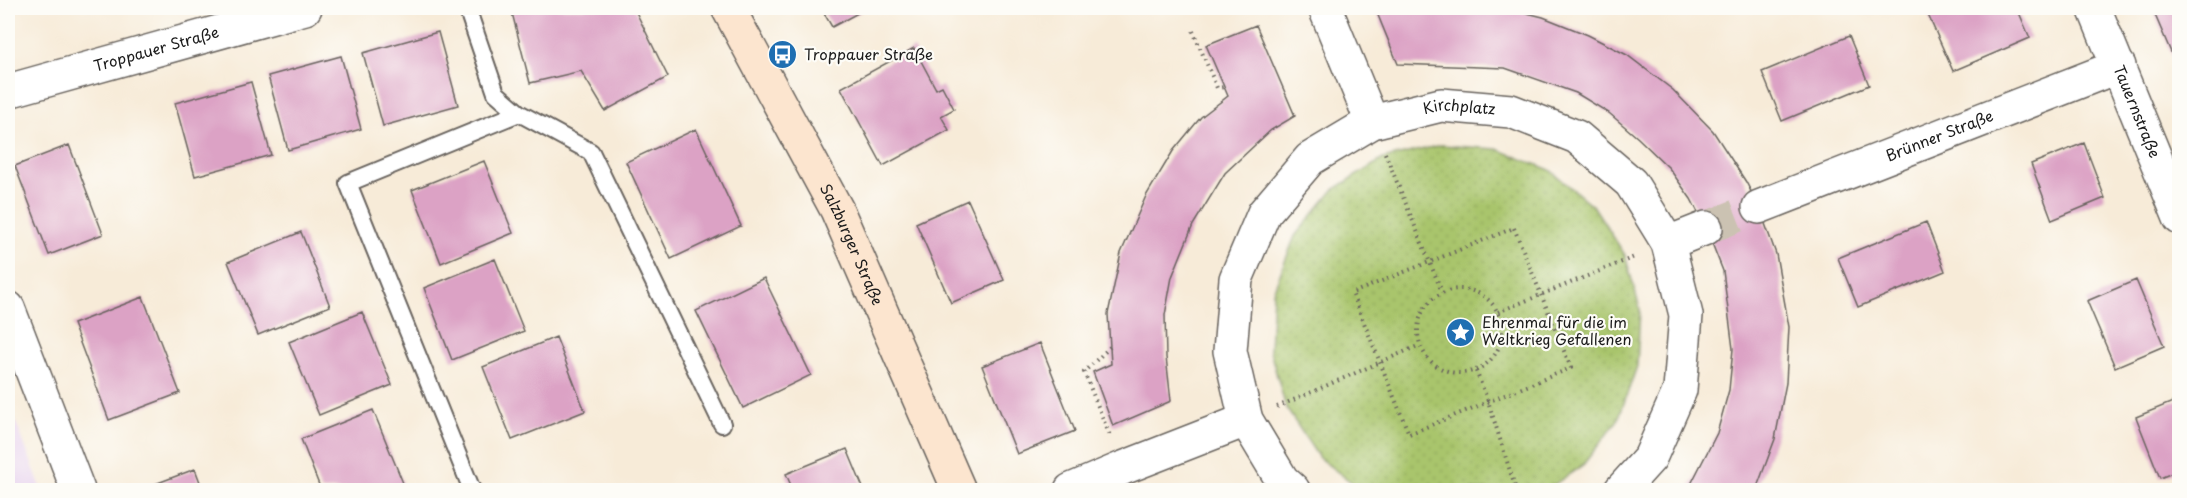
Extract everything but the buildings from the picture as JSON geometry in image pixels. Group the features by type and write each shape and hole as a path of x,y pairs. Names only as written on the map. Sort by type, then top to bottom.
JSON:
{"street":[{"name":"Troppauer Straße","path":"8,92 305,8"},
{"name":"Salzburger Straße","path":"728,8 837,210 959,490"},
{"path":"1325,8 1372,122"},
{"name":"Tauernstraße","path":"2094,8 2180,218"},
{"name":"Brünner Straße","path":"1759,207 2119,66"},
{"name":"Kirchplatz","path":"1293,490 1282,480 1246,420 1230,351 1236,279 1264,213 1311,159 1372,122 1441,105 1511,111 1577,137 1631,183 1668,243 1686,315 1680,390 1650,458 1621,490"},
{"path":"1668,243 1706,228"},
{"path":"8,308 78,490"},
{"path":"1071,490 1246,420"}],"lane":[{"path":"467,8 496,93 519,113 591,152 722,424"},
{"path":"472,490 348,183 519,113"}],"path":[{"path":"1193,31 1216,88 1224,87"},
{"path":"1372,122 1442,292"},
{"path":"1514,228 1571,368 1409,434 1352,293 1431,261 1514,228"},
{"path":"1498,312 1668,243"},
{"path":"1468,289 1481,294 1498,312 1503,326 1502,340 1497,352 1488,363 1476,371 1463,374 1449,372 1436,367 1426,357 1420,345 1419,320 1432,299 1442,292 1468,289"},
{"path":"1246,420 1420,345"},
{"path":"1110,347 1084,372 1123,468"},
{"path":"1476,371 1488,401 1516,490"}],"shaded area":[{"path":"8,402 42,490 8,490"}],"green space":[{"path":"1441,145 1497,149 1550,170 1594,207 1625,255 1640,309 1637,366 1618,420 1583,465 1546,490 1362,490 1319,458 1286,408 1270,351 1273,292 1295,236 1333,190 1383,159"}],"tunnel":[{"path":"1706,228 1759,207"}],"place":[{"name":"Troppauer Straße","path":"783,55"},
{"name":"Ehrenmal für die im Weltkrieg Gefallenen","path":"1461,332"}]}
